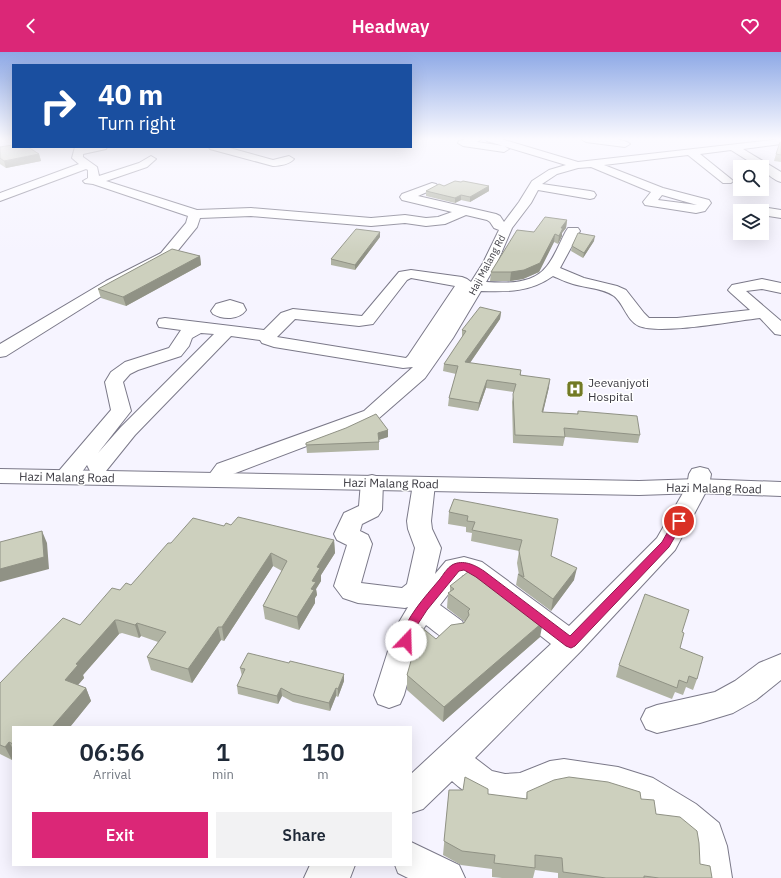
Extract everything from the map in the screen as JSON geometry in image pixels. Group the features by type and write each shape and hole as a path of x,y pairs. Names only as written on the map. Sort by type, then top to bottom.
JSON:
{"street":[{"path":"0,197 52,178"},
{"path":"64,178 81,181 94,181 105,178"},
{"name":"Haji Malang Rd","path":"221,474 371,415 418,374 444,338 477,286 490,263 506,228 525,203 536,183 544,178"},
{"path":"642,178 655,195"},
{"path":"724,178 727,181"},
{"path":"769,178 781,182"},
{"path":"431,180 406,197 495,219 498,225 506,228"},
{"path":"94,181 195,214 251,212 371,222 405,220 426,222 440,221 462,212"},
{"path":"534,186 590,195"},
{"path":"769,211 781,214"},
{"path":"0,352 92,295 166,256 192,224 195,214"},
{"path":"477,286 518,287 538,281 552,270 573,231"},
{"path":"552,270 579,280 612,289 620,293 638,317 644,322 654,324 677,323 764,313"},
{"path":"70,472 121,411 114,382 119,373 129,367 175,352 180,346 185,335 226,322 268,336 268,339 274,342 408,363 415,360 464,284 455,280 411,274 404,275 367,320 359,321 293,314 287,316 268,336"},
{"path":"781,288 762,284 736,288 739,293 764,313 781,330"},
{"path":"98,466 128,430 226,322"},
{"path":"165,323 204,328"},
{"name":"Hazi Malang Road","path":"0,464 70,472 98,466 221,474"},
{"name":"Hazi Malang Road","path":"0,476 70,472 585,480 639,488 699,480 781,477"},
{"name":"Hazi Malang Road","path":"250,474 424,484 585,480"},
{"path":"412,795 452,759 571,643 666,544 699,480"},
{"name":"Hazi Malang Road","path":"699,480 781,489"},
{"path":"372,482 370,510 352,519 346,534 359,541 360,544 347,586 352,591 358,593 405,598 415,593 420,585 428,548 420,529 419,521 424,484"},
{"path":"389,695 409,629 423,607 455,568 464,566 473,569 571,643"},
{"path":"423,607 452,629"},
{"path":"657,719 709,707 739,695 769,670 781,666"},
{"path":"452,759 476,781 488,787 508,791 527,788 555,775 564,774 614,782 634,787 645,792 691,821 702,831 709,842 713,878"},
{"path":"412,861 446,878"},
{"path":"323,878 336,866"}],"building":[{"path":"455,181 489,186 470,197 461,195 455,198 426,191 439,184 444,186"},
{"path":"545,217 567,220 561,228 563,228 559,236 555,234 540,263 524,270 511,272 491,272 517,230 534,232"},
{"path":"356,229 380,232 355,265 331,259"},
{"path":"578,233 595,236 584,253 572,246"},
{"path":"172,249 200,256 123,297 98,289"},
{"path":"480,307 501,312 465,362 521,370 520,375 550,379 542,412 578,414 578,411 637,416 640,435 564,428 565,437 515,435 513,394 516,384 487,380 479,403 449,398 458,366 444,364 466,331 462,330"},
{"path":"376,414 388,430 378,433 379,442 306,445 306,443 346,428"},
{"path":"454,499 558,519 551,556 577,568 553,599 518,574 524,577 519,551 522,540 472,530 475,522 467,521 468,516 449,512"},
{"path":"238,517 334,540 317,567 320,568 312,581 316,582 311,589 314,590 297,617 263,606 287,561 271,553 222,627 218,627 188,669 147,657 166,632 137,623 135,625 115,620 76,664 78,665 65,680 86,688 53,726 12,726 12,744 9,742 5,747 0,745 0,683 63,618 80,625 112,588 120,590 126,583 131,585 168,543 171,543 193,518 224,526 226,523 231,525"},
{"path":"42,531 44,557 0,569 0,542"},
{"path":"473,568 543,622 444,707 407,675 413,654 421,647 416,644 421,627 436,639 451,625 464,623 469,615 468,611 470,609 448,593 454,589 450,586"},
{"path":"645,594 689,610 682,632 684,633 680,648 703,657 697,679 689,676 687,683 679,680 677,688 619,665"},
{"path":"248,653 344,674 338,689 336,688 329,703 292,694 281,688 277,696 237,686 245,669 240,668"},
{"path":"465,777 488,789 488,794 527,799 527,792 554,780 569,777 608,782 640,792 641,799 654,800 656,814 680,817 697,831 700,864 710,866 712,878 659,878 644,876 644,878 606,878 563,872 562,858 535,855 535,868 494,863 495,855 462,851 444,841 449,790 463,790"}],"place":[{"name":"Jeevanjyoti Hospital","path":"575,389"}],"route":[{"path":"406,641 409,629 423,607 455,568 464,566 473,569 480,574 571,643 666,544 679,521"}]}
